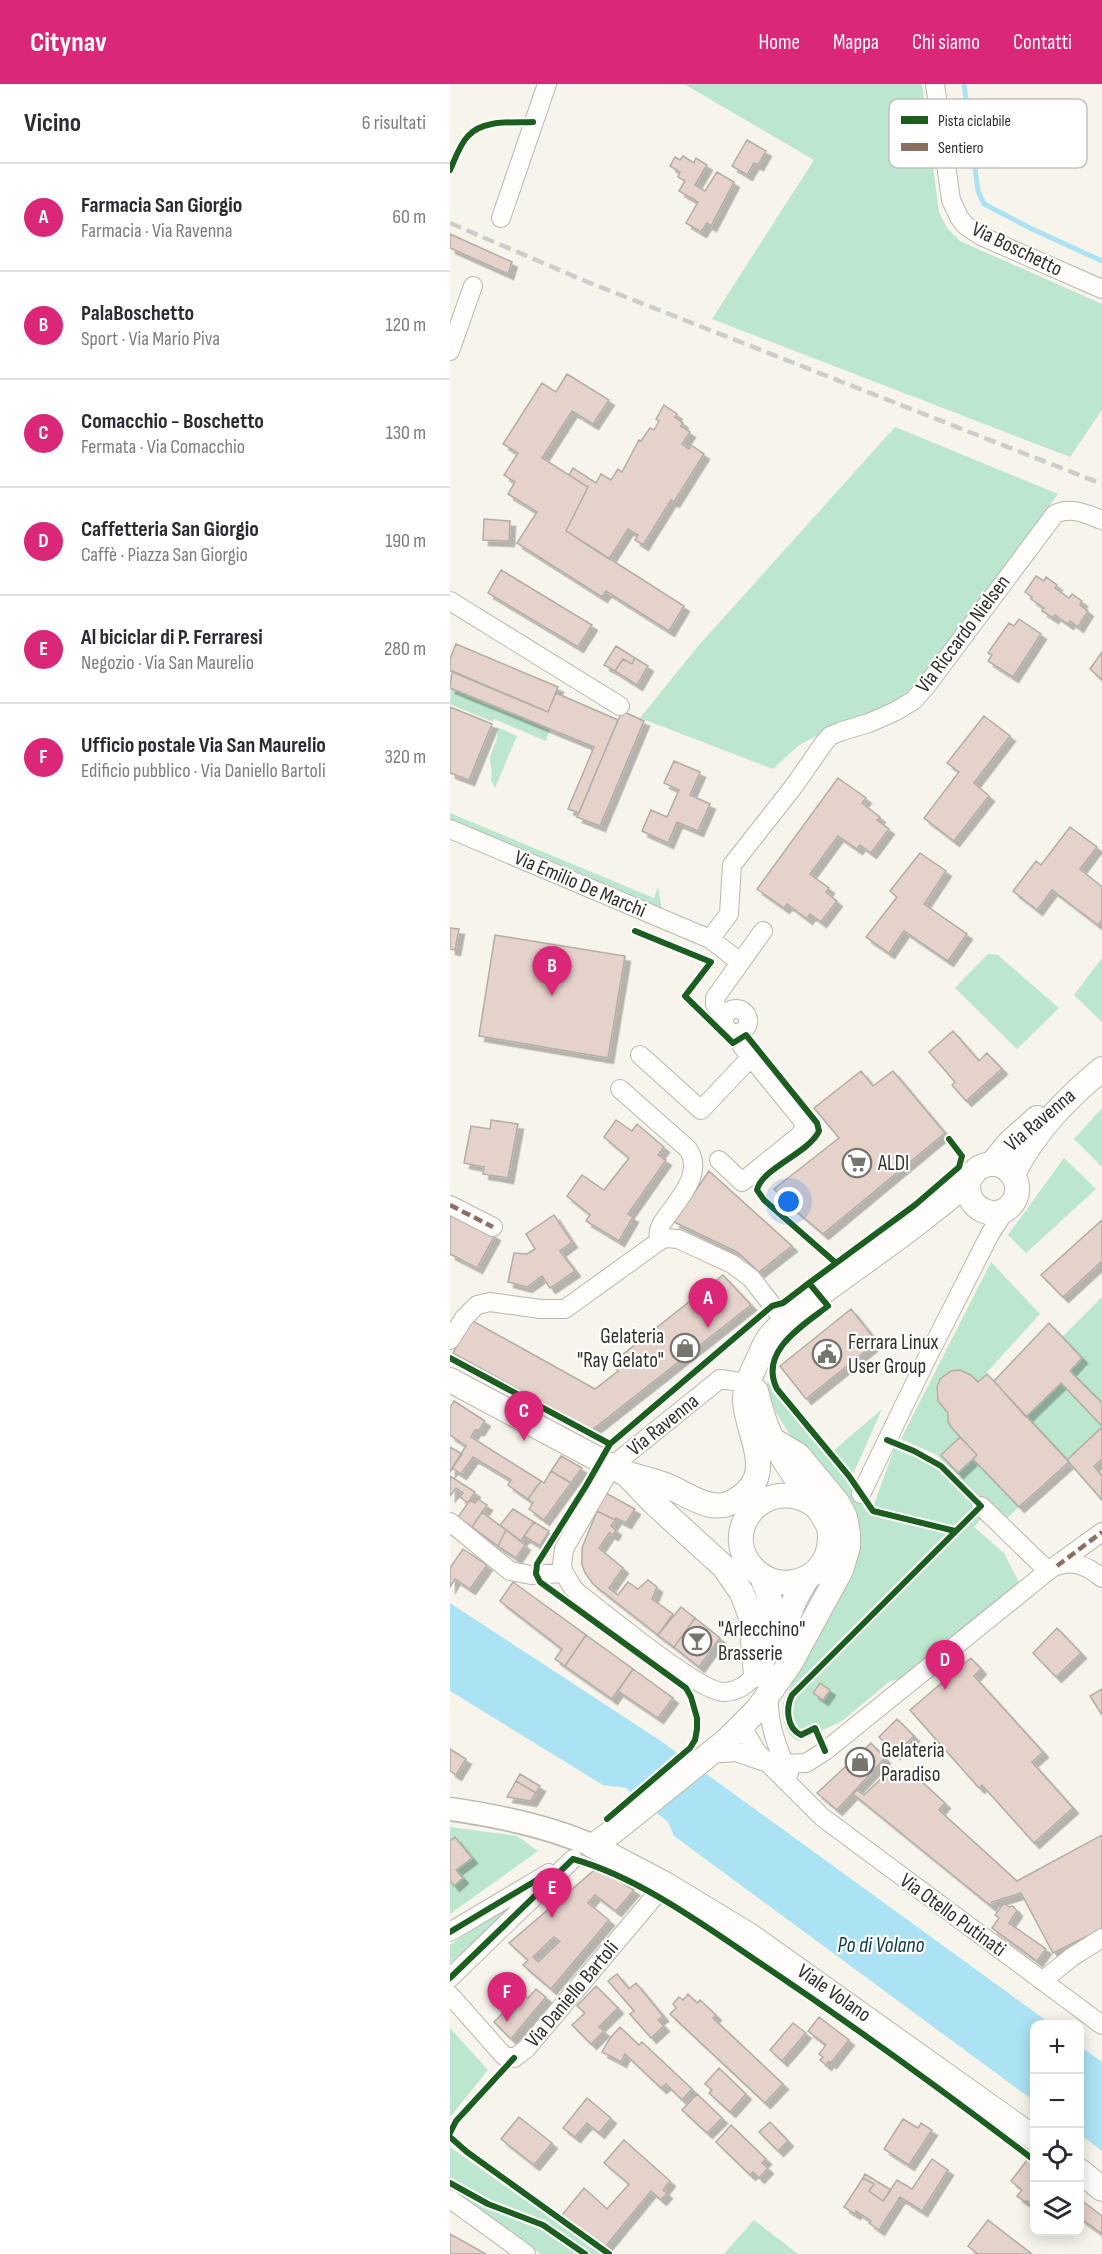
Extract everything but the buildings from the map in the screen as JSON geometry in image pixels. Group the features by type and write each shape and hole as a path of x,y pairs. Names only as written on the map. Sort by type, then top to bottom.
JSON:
{"main road":[{"name":"Via Ravenna","path":"1002,1169 1030,1123 1096,1074"},
{"name":"Via Ravenna","path":"619,1469 667,1485 707,1504 722,1506 735,1502 747,1493 758,1474 759,1462 745,1400 752,1374 772,1334 819,1296 970,1186 979,1167 1002,1169 1017,1186 1017,1193 1011,1205 994,1218"},
{"path":"970,1186 976,1206 994,1218"},
{"path":"752,1374 756,1393 773,1440 826,1522 830,1540 826,1558 807,1578 780,1583 762,1576"},
{"path":"450,1380 619,1469 675,1502 705,1515 720,1519 756,1507 780,1495 808,1500 816,1506"},
{"path":"763,1684 774,1624 771,1598 762,1576 750,1564 742,1549 742,1530 771,1475 773,1440"},
{"path":"763,1684 805,1639 841,1570 848,1547 845,1517 837,1502 798,1455 773,1440"},
{"path":"619,1469 724,1567 742,1593 751,1617 763,1684"},
{"path":"675,1502 682,1515 691,1524 746,1557"},
{"path":"593,1846 620,1827 744,1725 763,1684 795,1599 807,1578"},
{"name":"Viale Volano","path":"593,1846 665,1884 729,1922 1030,2134"},
{"path":"1084,2174 1102,2189"}],"street":[{"path":"501,218 547,84"},
{"name":"Via Boschetto","path":"935,84 937,99"},
{"name":"Via Boschetto","path":"946,168 954,209 966,225 981,236 1102,289"},
{"path":"450,351 473,286"},
{"name":"Via Riccardo Nielsen","path":"710,939 729,914 732,866 830,736 883,718 914,700 1055,514 1071,510 1102,520"},
{"path":"450,601 620,706"},
{"name":"Via Emilio De Marchi","path":"450,829 710,939 740,962"},
{"path":"719,1160 742,1182 804,1131 803,1121 742,1046 736,1033 726,1028 725,1017 715,1005 715,998 763,931"},
{"path":"640,1055 701,1110 751,1057"},
{"path":"620,1089 688,1149 695,1162 690,1181 662,1222 658,1242"},
{"path":"450,1205 493,1227"},
{"path":"861,1494 994,1218"},
{"path":"450,1340 464,1318 482,1302 550,1310 570,1306 665,1238 678,1239 746,1273 786,1323"},
{"name":"Via Ravenna","path":"564,1573 562,1557 567,1541 619,1469 720,1378 752,1374"},
{"path":"981,1506 1052,1568"},
{"path":"450,1522 510,1570 531,1575 564,1573 579,1594 696,1682 722,1692 763,1684"},
{"path":"704,1758 736,1752 776,1764 806,1763 825,1751 1052,1568 1102,1532"},
{"path":"1052,1568 1068,1563 1078,1564 1102,1578"},
{"name":"Via Otello Putinati","path":"763,1684 776,1764"},
{"name":"Via Otello Putinati","path":"744,1725 752,1744 776,1764 807,1803 837,1830 1102,2025"},
{"path":"450,1809 534,1825 560,1832 593,1846"},
{"path":"450,1932 593,1846"},
{"path":"450,1978 573,1859"},
{"name":"Via Daniello Bartoli","path":"450,1995 504,2056 514,2058 526,2049 665,1884"},
{"path":"1042,1981 1072,1957 1102,1938"},
{"path":"452,2203 526,2254"}],"green space":[{"path":"684,84 922,84 924,99 889,99 889,168 933,168 939,212 947,228 960,241 1102,304 1102,410 1070,457 712,319 814,160"},
{"path":"895,427 1058,494 944,650 910,690 880,712 852,718 799,745 773,769 640,718 699,645"},
{"path":"451,688 550,729 546,741 494,719 493,722 450,704"},
{"path":"497,727 517,736 495,788 491,780 490,761 497,738"},
{"path":"450,813 654,898 658,887 662,910 450,821"},
{"path":"988,954 998,955 1059,1008 1017,1049 955,988"},
{"path":"1102,958 1102,1022 1074,995"},
{"path":"1102,1108 1102,1167 1074,1139"},
{"path":"1064,1158 1096,1189 1026,1253 1008,1235"},
{"path":"991,1262 1040,1314 978,1382 972,1375 965,1372 952,1371 943,1377 936,1391 938,1399 948,1413 948,1422 960,1437 941,1455 958,1473 973,1459 1019,1507 1005,1520 961,1483 937,1455 901,1439"},
{"path":"1102,1297 1102,1403 1070,1371 1082,1357 1062,1337"},
{"path":"767,1381 777,1389 831,1453 882,1409 851,1479 872,1510 896,1444 941,1466 987,1512 974,1527 1004,1553 1019,1582 903,1679 890,1681 842,1721 799,1741 789,1734 784,1724 784,1700 842,1577 794,1444 774,1408"},
{"path":"1061,1383 1102,1426 1067,1460 1026,1417"},
{"path":"450,1827 517,1836 538,1851 450,1914"},
{"path":"546,1880 450,1963 450,1945"},
{"path":"450,2028 488,2070 450,2117"},
{"path":"450,2147 601,2254 541,2254 450,2193"},
{"path":"754,2220 798,2254 724,2254"}],"water":[{"name":"Po di Volano","path":"450,1603 661,1741 1045,2020 1030,2020 1030,2098 674,1836 668,1822 626,1788 603,1785 450,1691"},
{"path":"1084,2049 1102,2062 1102,2151 1084,2137"}],"waterway":[{"path":"964,84 966,99"},
{"path":"975,168 978,191 984,204 1102,261"}],"railway":[{"path":"450,223 585,281 1102,484"}],"marked path":[{"path":"450,1205 493,1227"},
{"path":"1057,1566 1102,1532"}],"cycle path":[{"path":"450,170 463,143 474,131 490,124 533,122"},
{"path":"635,931 711,962 685,996 733,1043 746,1035 817,1123 819,1131 814,1139 767,1175 760,1182 757,1190 764,1200 836,1263"},
{"path":"809,1283 915,1205 959,1167 962,1156 949,1139"},
{"path":"607,1819 690,1748 695,1740 697,1718 686,1688 540,1582 536,1574 537,1564 610,1444 772,1306 783,1303 809,1283 828,1306 786,1340 778,1351 773,1375 777,1389 849,1476 873,1511 955,1531"},
{"path":"450,1358 610,1444"},
{"path":"825,1751 815,1728 801,1735 792,1727 788,1711 792,1695 981,1506 941,1466 914,1451 887,1440"},
{"path":"573,1859 622,1878 670,1903 865,2035 1030,2157"},
{"path":"450,1978 573,1859"},
{"path":"450,1932 552,1871"},
{"path":"450,2133 456,2121 514,2058"},
{"path":"450,2137 467,2152 609,2254"},
{"path":"450,2183 488,2204 543,2225 585,2254"}],"place":[{"name":"PalaBoschetto","path":"552,996"},
{"name":"ALDI","path":"857,1163"},
{"name":"Farmacia San Giorgio","path":"708,1328"},
{"name":"Gelateria \"Ray Gelato\"","path":"685,1348"},
{"name":"Ferrara Linux User Group","path":"827,1354"},
{"name":"Comacchio - Boschetto","path":"524,1441"},
{"name":"\"Arlecchino\" Brasserie","path":"697,1641"},
{"name":"Caffetteria San Giorgio","path":"945,1690"},
{"name":"Gelateria Paradiso","path":"860,1762"},
{"name":"Al biciclar di P. Ferraresi","path":"552,1918"},
{"name":"Ufficio postale Via San Maurelio","path":"507,2022"}]}
